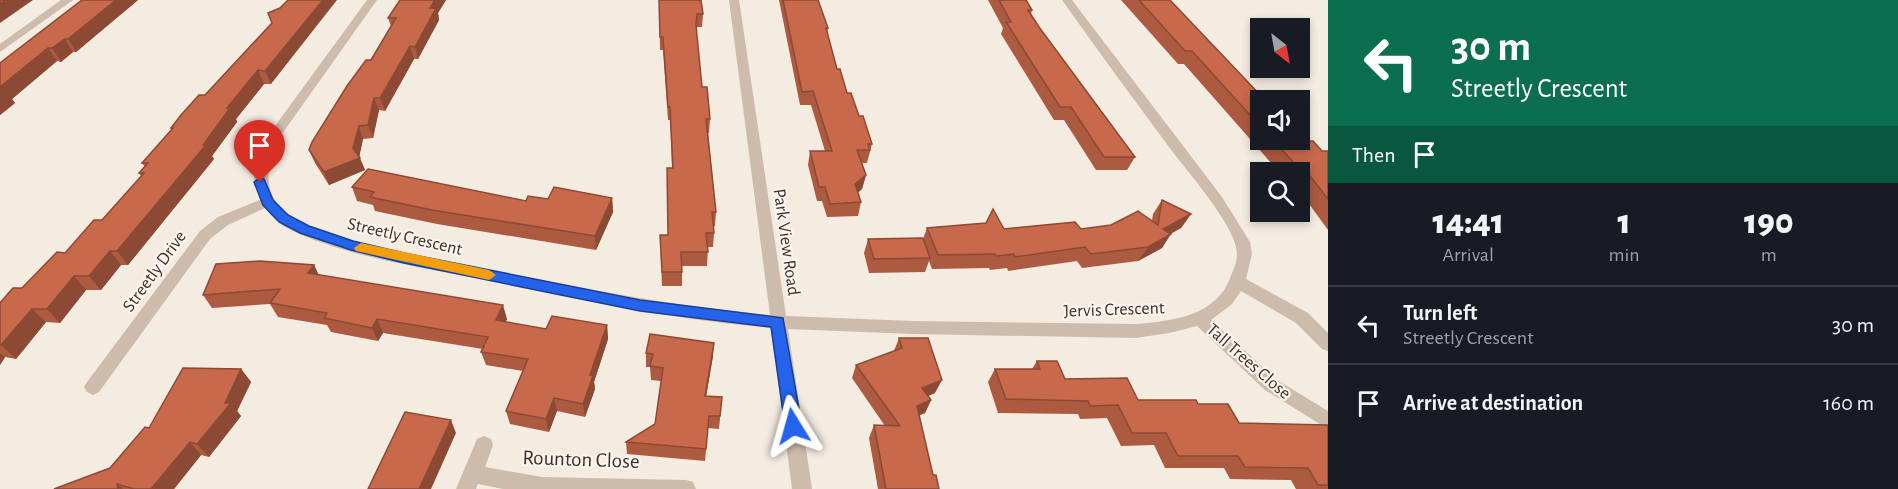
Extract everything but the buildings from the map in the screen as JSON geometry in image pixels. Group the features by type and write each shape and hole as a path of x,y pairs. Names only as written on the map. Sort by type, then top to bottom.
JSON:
{"street":[{"path":"0,49 68,0"},
{"path":"267,202 260,182 261,165 266,148 372,0"},
{"name":"Park View Road","path":"734,0 802,489"},
{"name":"Jervis Crescent","path":"778,322 1136,331 1169,328 1200,319 1227,301 1238,282 1245,251 1235,228 1067,0"},
{"name":"Streetly Crescent","path":"267,202 284,219 304,230 404,258 640,305 778,322"},
{"name":"Streetly Drive","path":"93,387 205,235 223,221 267,202"},
{"path":"1238,282 1302,318 1328,344"},
{"name":"Tall Trees Close","path":"1200,319 1271,385 1328,421"},
{"name":"Rounton Close","path":"484,445 470,482 587,488 650,486 686,489"}],"slow traffic":[{"path":"361,248 489,275"}],"route":[{"path":"260,182 267,202 284,219 304,230 351,245 404,258 640,305 778,322 793,426"}]}
